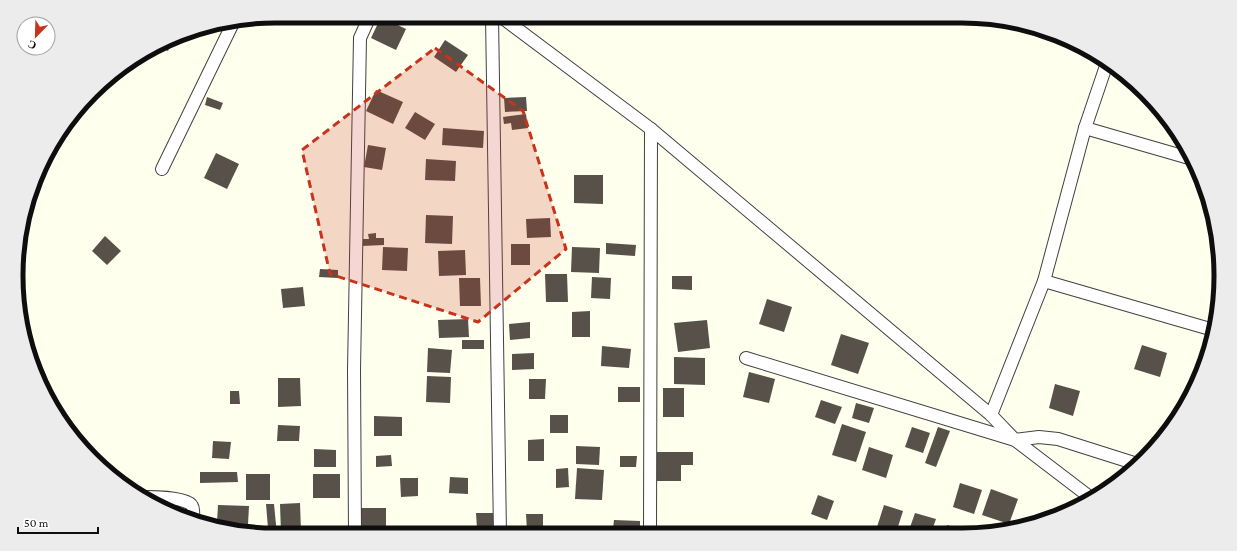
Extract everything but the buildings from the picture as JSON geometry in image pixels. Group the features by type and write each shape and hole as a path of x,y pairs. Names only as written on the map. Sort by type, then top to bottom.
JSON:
{"street":[{"path":"355,528 354,370 360,38 367,23"},
{"path":"492,23 500,528"},
{"path":"509,23 651,129 991,415 1015,440 1087,495"},
{"path":"162,169 230,27"},
{"path":"991,415 1044,280 1085,128 1105,68"},
{"path":"1085,128 1184,157"},
{"path":"650,528 651,129"},
{"path":"1044,280 1208,328"},
{"path":"746,358 1015,440 1040,437 1058,439 1131,462"},
{"path":"156,498 183,500 192,506 193,514"}],"highlighted area":[{"path":"435,48 523,111 566,249 478,322 330,274 302,150"}]}
